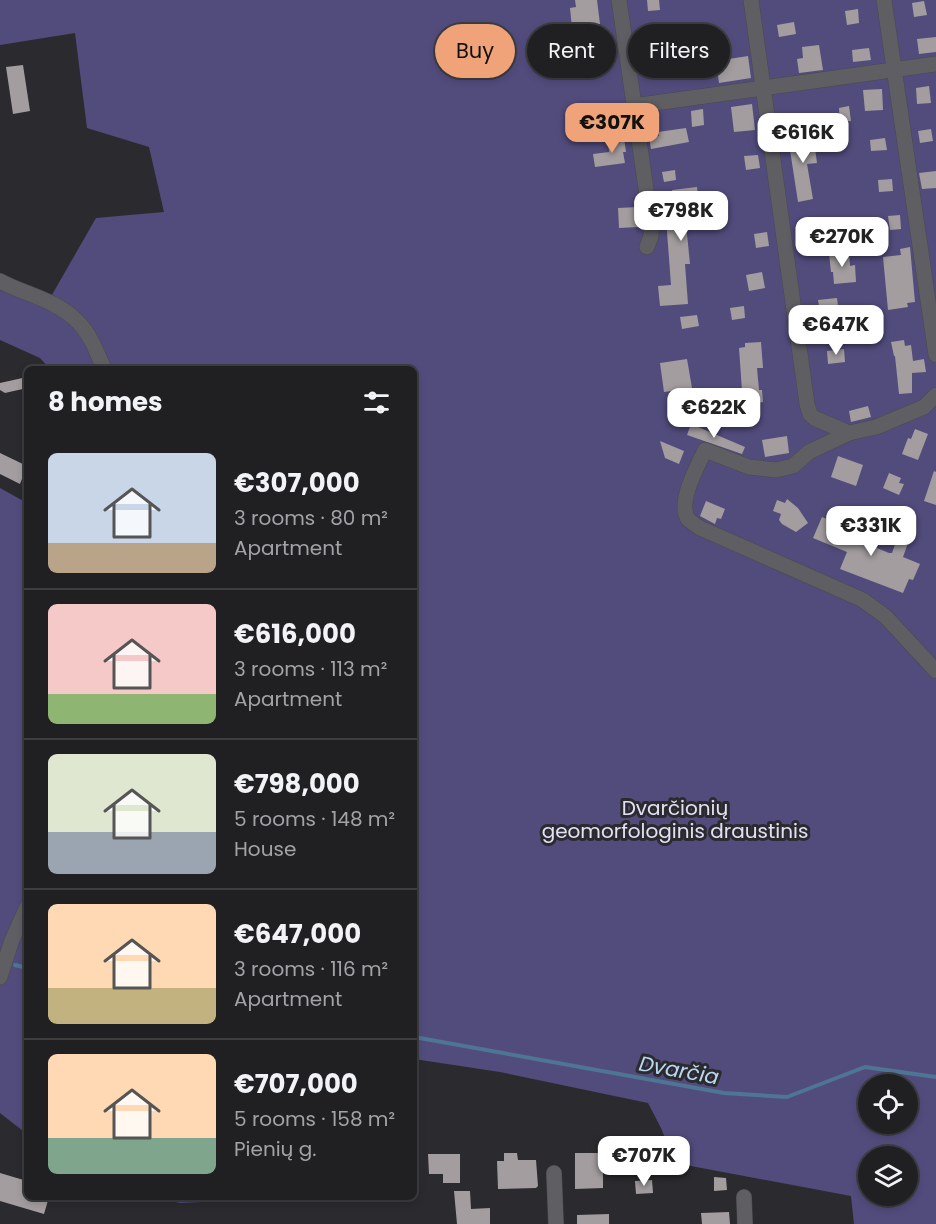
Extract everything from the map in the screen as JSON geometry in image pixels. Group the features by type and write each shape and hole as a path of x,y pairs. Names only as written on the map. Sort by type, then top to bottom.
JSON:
{"street":[{"path":"619,0 651,224 651,236 647,247"},
{"path":"751,0 810,414 814,418 849,433"},
{"path":"884,0 936,355"},
{"path":"633,105 936,64"},
{"path":"0,281 50,303 75,319 87,332 103,366"},
{"path":"936,395 924,407 876,427 849,433 809,452 794,466 776,470 749,467 705,450 686,496 685,508 688,519 700,528 863,600 886,617 936,671"},
{"path":"0,977 12,940 24,914"},
{"path":"554,1173 556,1224"},
{"path":"744,1197 745,1224"}],"green space":[{"name":"Dvarčionių geomorfologinis draustinis","path":"0,0 936,0 936,1224 854,1224 851,1196 675,1163 648,1103 500,1072 417,1059 417,366 47,366 40,358 0,340 0,290 45,307 96,218 164,212 149,147 87,128 75,33 0,45"},
{"path":"0,488 24,501 24,1132 0,1113"},
{"path":"166,1200 248,1200 180,1203"}],"building":[{"path":"575,0 597,0 600,24 572,24 570,8 576,7"},
{"path":"647,0 659,0 660,10 648,11"},
{"path":"924,1 927,15 914,17 912,3"},
{"path":"858,9 859,23 847,25 845,11"},
{"path":"794,22 796,34 779,37 777,25"},
{"path":"936,37 936,52 919,54 917,39"},
{"path":"819,45 823,70 799,73 797,59 803,58 802,47"},
{"path":"869,48 871,60 853,62 852,50"},
{"path":"748,56 751,78 719,83 718,78 730,78 730,59"},
{"path":"23,65 30,111 13,114 6,67"},
{"path":"929,86 931,103 917,104 916,88"},
{"path":"882,89 883,110 865,111 863,90"},
{"path":"752,104 755,130 734,132 731,107"},
{"path":"849,106 851,121 840,122 839,108"},
{"path":"703,109 704,125 692,127 691,111"},
{"path":"686,128 689,142 651,149 649,137 659,136 658,132"},
{"path":"931,129 933,141 920,143 918,131"},
{"path":"813,133 817,163 807,164 813,199 798,202 788,137"},
{"path":"624,138 625,163 595,167 593,154 609,152 608,140"},
{"path":"885,138 887,150 871,151 870,140"},
{"path":"758,155 760,168 746,170 744,156"},
{"path":"675,170 676,180 664,182 662,172"},
{"path":"936,171 936,188 922,189 919,173"},
{"path":"892,179 893,191 879,192 878,180"},
{"path":"697,187 699,206 711,205 713,221 686,224 690,264 685,264 688,304 660,306 658,286 671,285 665,205 673,204 672,190"},
{"path":"638,207 639,227 619,228 618,208"},
{"path":"900,215 901,229 890,230 888,216"},
{"path":"814,225 815,237 804,238 803,227"},
{"path":"767,232 769,246 756,248 754,234"},
{"path":"910,247 915,302 907,303 908,307 888,310 883,257 901,255 900,249"},
{"path":"849,252 850,266 855,265 856,282 834,284 829,254"},
{"path":"762,272 765,288 749,291 746,275"},
{"path":"837,298 838,306 846,305 848,321 822,325 818,300"},
{"path":"744,306 745,318 732,320 730,308"},
{"path":"697,315 699,326 682,329 680,317"},
{"path":"904,340 905,346 911,345 913,361 924,359 926,372 912,373 912,393 899,394 895,356 891,342"},
{"path":"761,342 763,368 757,368 759,390 762,390 763,402 743,405 739,348 745,347 745,343"},
{"path":"844,349 845,362 828,364 827,351"},
{"path":"687,359 692,388 664,392 660,363"},
{"path":"24,378 24,389 5,393 0,390 0,383"},
{"path":"868,406 871,417 851,422 849,411"},
{"path":"691,424 745,447 742,454 687,435"},
{"path":"915,429 928,434 918,460 902,454 908,438 911,439"},
{"path":"787,436 789,453 765,457 762,440"},
{"path":"660,441 684,451 679,464 665,458"},
{"path":"0,453 24,465 24,474 20,484 0,474"},
{"path":"838,456 863,465 856,486 831,477"},
{"path":"934,471 936,472 936,505 924,501"},
{"path":"889,473 901,478 899,483 904,484 899,495 883,488"},
{"path":"787,499 798,508 808,523 796,532 782,524 779,520 781,514 773,511 777,500 785,503"},
{"path":"706,501 725,509 721,519 717,518 715,524 700,516"},
{"path":"822,517 837,523 841,533 889,553 892,553 901,528 912,532 903,557 920,564 913,580 909,579 903,593 840,569 847,552 813,538"},
{"path":"504,1153 517,1153 518,1160 536,1160 538,1186 536,1188 498,1189 497,1161 504,1161"},
{"path":"575,1153 603,1153 603,1188 575,1189"},
{"path":"428,1154 460,1154 460,1183 443,1183 443,1174 429,1174"},
{"path":"0,1173 24,1180 24,1200 48,1200 44,1214 0,1201"},
{"path":"714,1177 726,1178 727,1190 714,1191"},
{"path":"652,1180 653,1193 636,1194 635,1181"},
{"path":"454,1191 470,1191 471,1209 490,1208 490,1224 457,1224"},
{"path":"729,1212 730,1224 702,1224 701,1213"},
{"path":"609,1214 609,1224 577,1224 577,1215"}],"waterway":[{"name":"Dvarčia","path":"15,965 24,967"},
{"name":"Dvarčia","path":"417,1038 724,1093 787,1097 865,1067 936,1077"}]}
